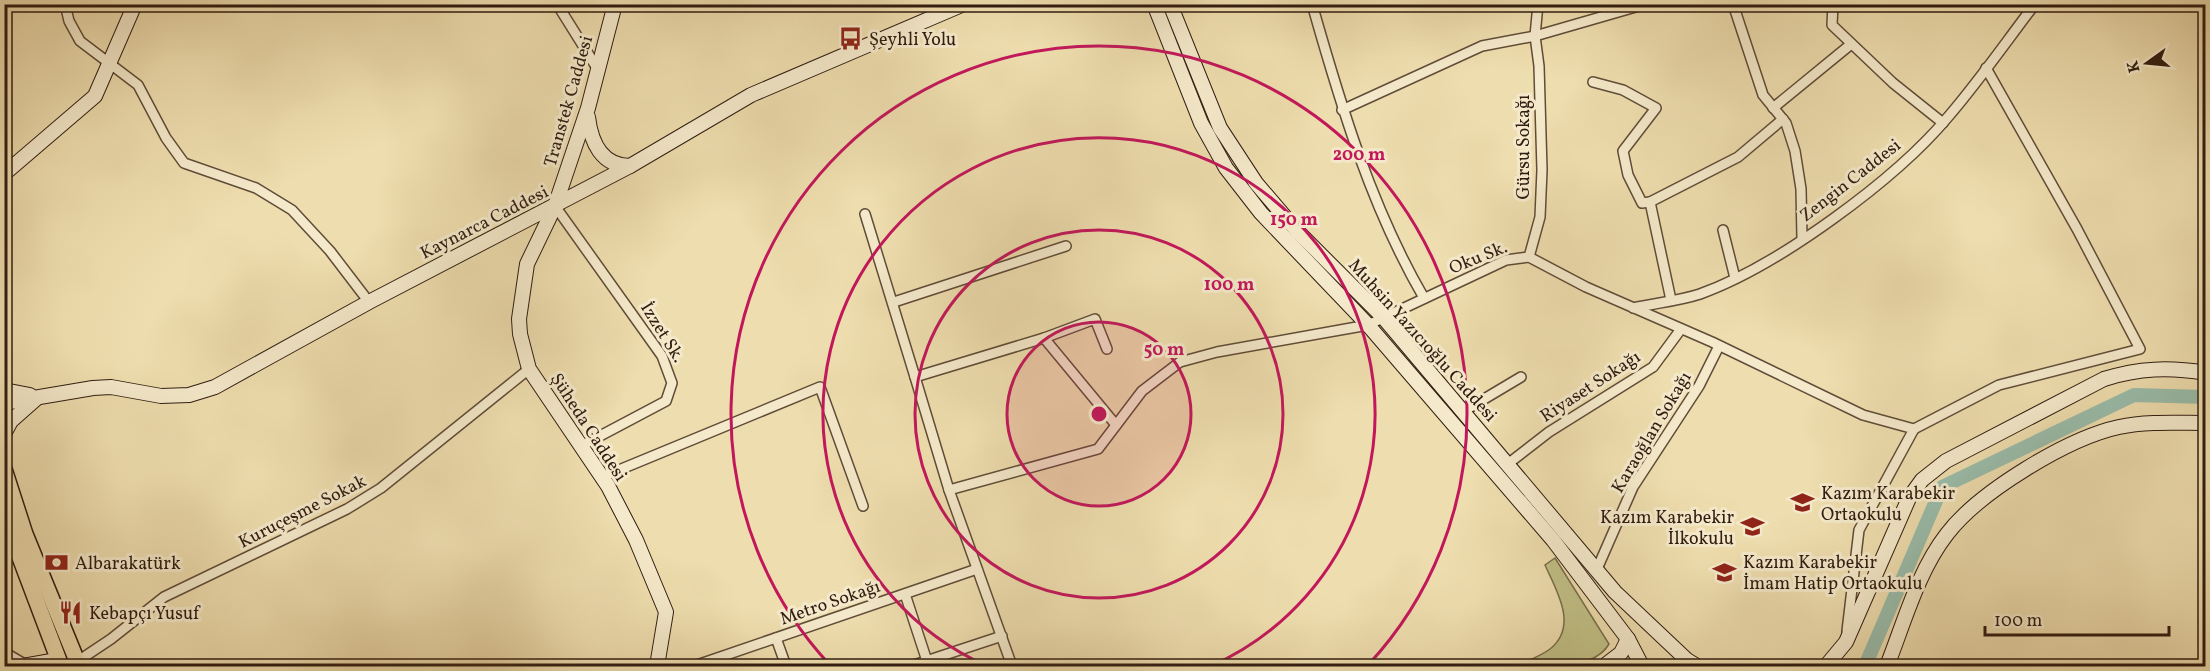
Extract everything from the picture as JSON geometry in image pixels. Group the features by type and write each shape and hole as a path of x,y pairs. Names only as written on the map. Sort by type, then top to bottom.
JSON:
{"main road":[{"path":"4,469 25,534 77,663 59,663 4,514"}],"street":[{"path":"65,4 69,21 80,41 92,53 138,85 166,138 184,163 256,188 292,210 330,251 369,302"},
{"path":"4,174 95,96 135,4"},
{"path":"557,4 597,68"},
{"name":"Transtek Caddesi","path":"555,206 588,108 615,4"},
{"name":"Kaynarca Caddesi","path":"4,403 111,387 161,396 189,395 215,387 369,302 630,166 751,95 964,4"},
{"name":"Muhsin Yazıcıoğlu Caddesi","path":"1154,4 1201,123 1226,168 1260,213 1368,325 1552,540 1628,639 1642,666"},
{"name":"Muhsin Yazıcıoğlu Caddesi","path":"1170,4 1220,128 1256,183 1298,231 1383,317 1509,463 1615,592 1687,660 1697,666"},
{"path":"1312,4 1342,110 1397,252 1425,298"},
{"name":"Gürsu Sokağı","path":"1529,257 1539,217 1542,170 1539,66 1535,36 1538,4"},
{"path":"1342,110 1482,46 1535,36 1632,6 1646,4"},
{"path":"1732,4 1763,95 1783,119 1795,151 1800,180 1802,238"},
{"path":"1833,4 1832,25 1850,45 1943,123"},
{"name":"Zengin Caddesi","path":"1633,308 1700,294 1735,278 1832,220 1891,172 1943,123 2035,4"},
{"path":"1773,108 1850,45"},
{"path":"1846,642 1859,530 1914,429 1999,384 2140,349 2077,229 1986,68"},
{"path":"1593,82 1623,90 1656,108 1623,151 1628,175 1642,203 1650,202 1738,157 1783,119"},
{"path":"588,108 589,130 596,148 610,162 618,166 630,166"},
{"path":"1650,202 1671,300"},
{"name":"Şüheda Caddesi","path":"555,206 527,264 520,334 529,369 602,477 636,540 666,612 657,666"},
{"name":"İzzet Sk.","path":"555,206 650,338 671,377 670,395 662,405 581,446"},
{"path":"865,214 894,302 949,490 1012,666"},
{"path":"1723,230 1735,278"},
{"path":"894,302 1066,246"},
{"name":"Oku Sk.","path":"949,490 1098,449 1142,391 1180,362 1217,352 1368,325 1506,260 1529,257 1863,416 1914,429"},
{"path":"915,377 1044,338 1095,319 1107,349"},
{"name":"Riyaset Sokağı","path":"1509,463 1549,432 1653,367 1681,329"},
{"path":"1044,338 1116,425"},
{"name":"Karaoğlan Sokağı","path":"1597,569 1634,487 1699,386 1719,346"},
{"path":"1826,666 1846,642 1909,498 1922,480 1946,460 2104,379 2128,371 2153,368 2205,373"},
{"name":"Kuruçeşme Sokak","path":"77,663 164,597 347,509 381,488 529,369"},
{"path":"1464,411 1521,376"},
{"path":"602,477 820,387 863,506"},
{"path":"4,390 38,397"},
{"path":"4,434 11,421 38,397"},
{"path":"1887,666 1928,565 1948,533 2000,488 2046,458 2096,434 2120,427 2148,424 2205,423"},
{"name":"Metro Sokağı","path":"694,666 977,569"},
{"path":"905,594 927,661"},
{"path":"911,666 1002,636"},
{"path":"776,638 786,666"},
{"path":"1604,666 1621,653 1628,639"},
{"path":"4,652 25,666 59,663"}],"shaded area":[{"path":"1555,558 1609,644 1602,653 1580,663 1554,667 1516,666 1550,649 1559,640 1563,630 1564,619 1559,596 1545,565"}],"waterway":[{"path":"1865,666 1942,487 2134,395 2206,397"}],"place":[{"name":"Şeyhli Yolu","path":"851,39"},
{"name":"Kazım Karabekir Ortaokulu","path":"1803,503"},
{"name":"Kazım Karabekir İlkokulu","path":"1752,527"},
{"name":"Albarakatürk","path":"57,563"},
{"name":"Kazım Karabekir İmam Hatip Ortaokulu","path":"1725,572"},
{"name":"Kebapçı Yusuf","path":"71,613"}]}
